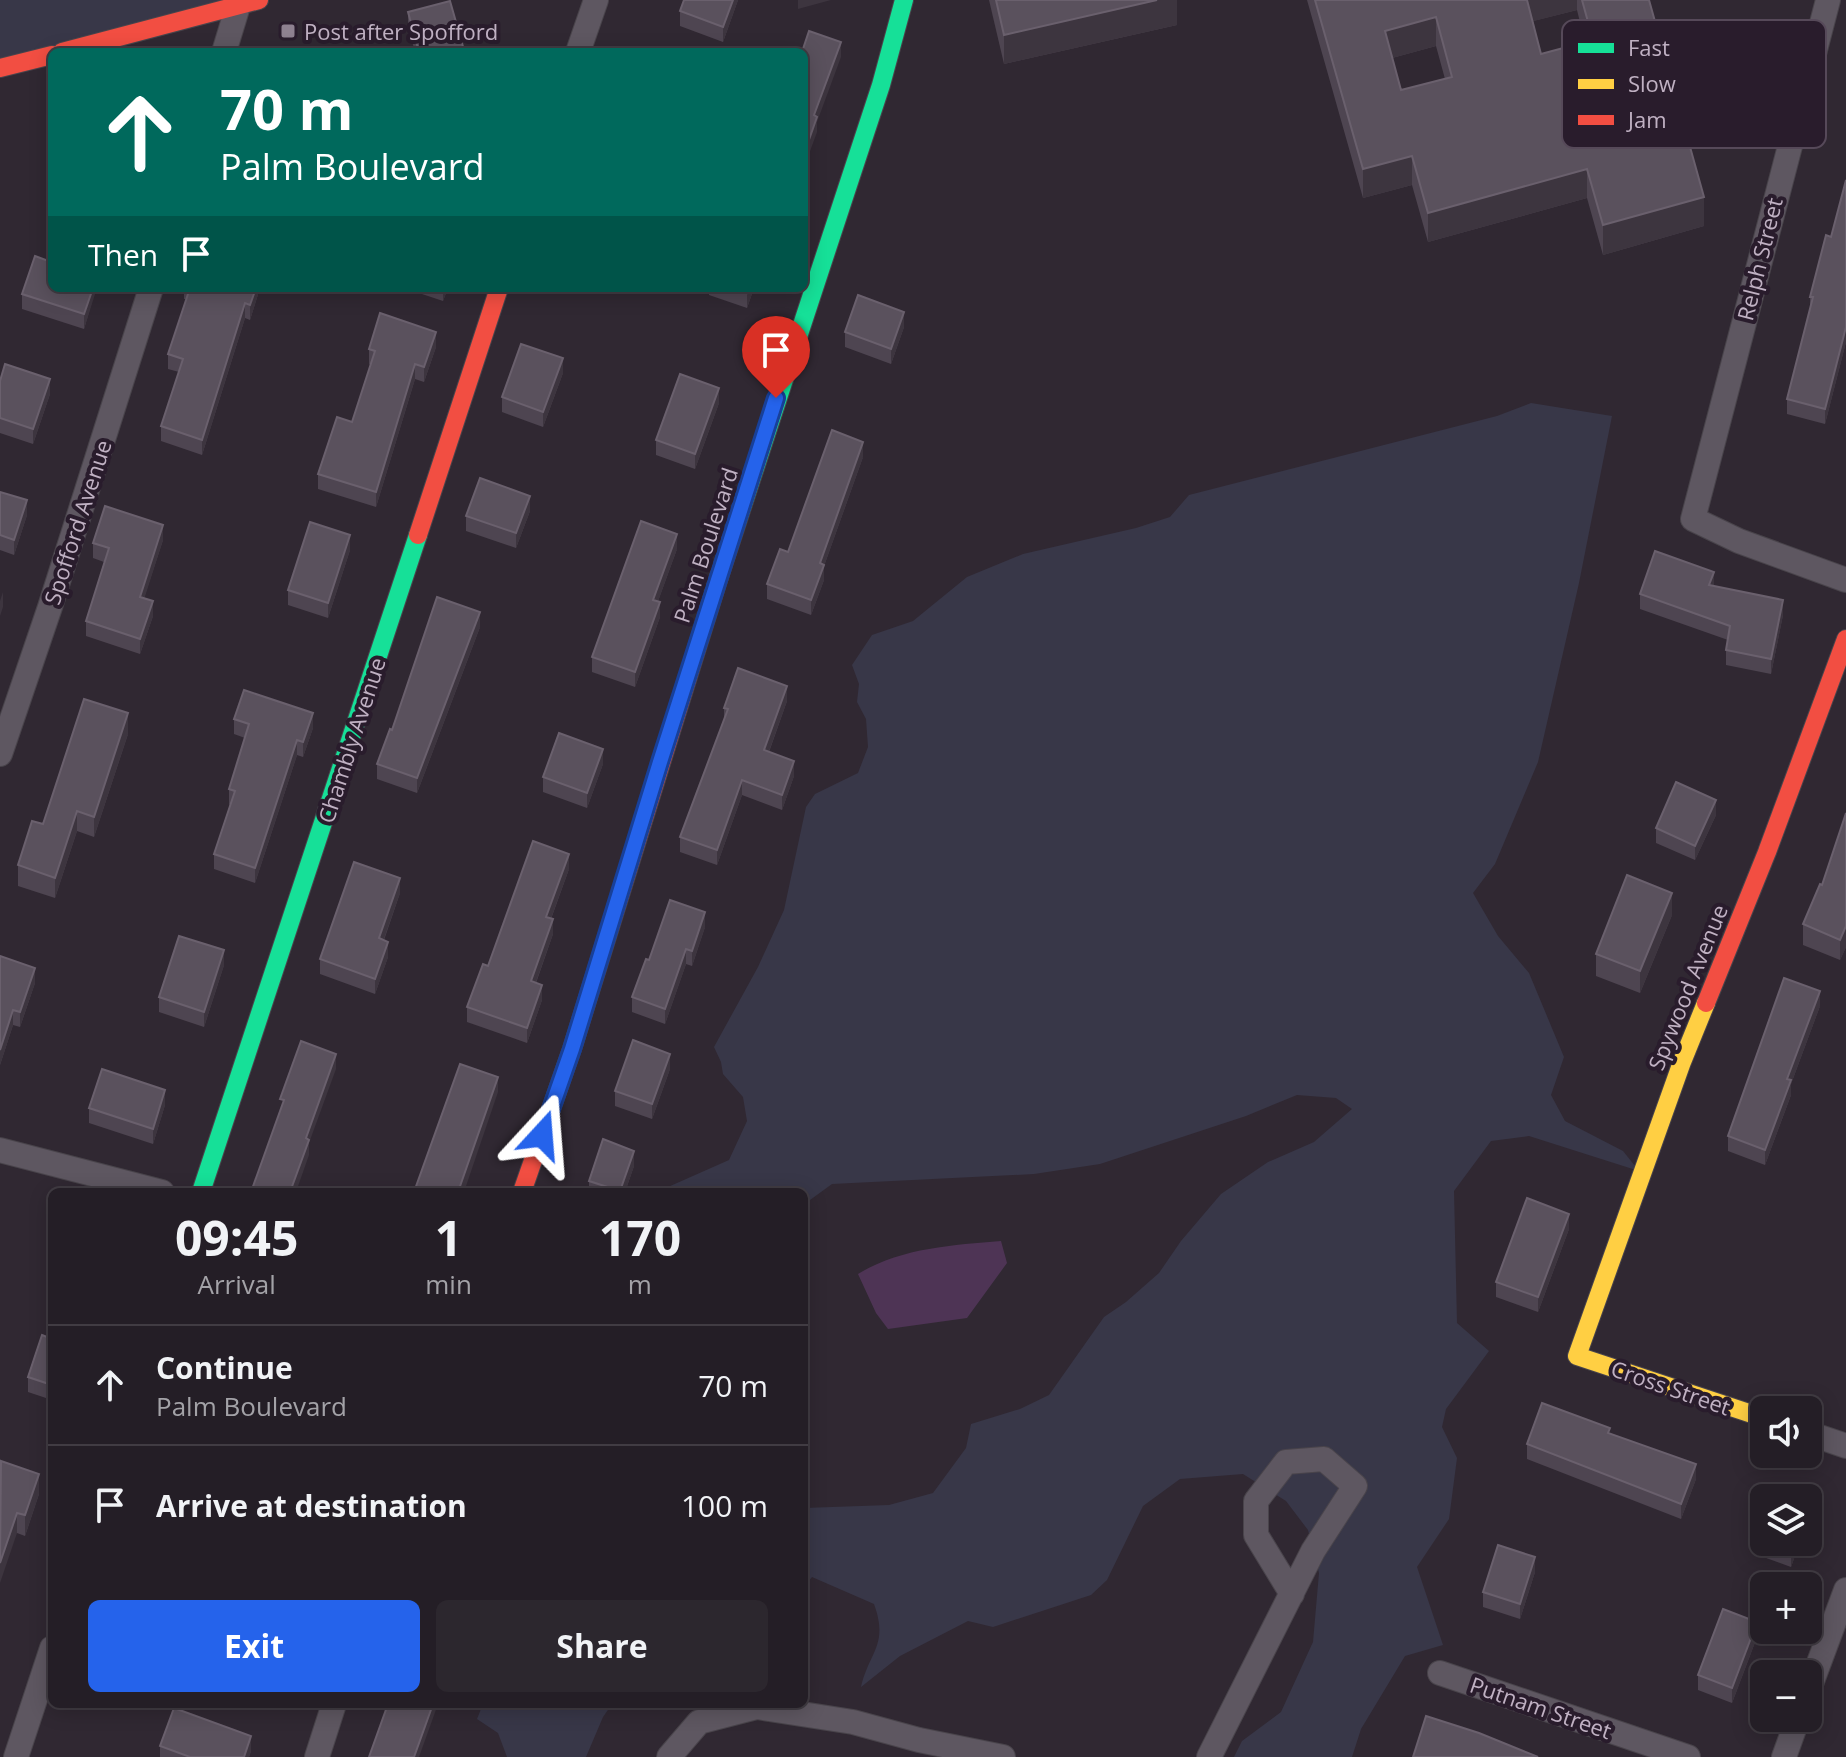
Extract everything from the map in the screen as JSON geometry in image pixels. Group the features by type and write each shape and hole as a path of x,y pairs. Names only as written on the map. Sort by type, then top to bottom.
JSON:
{"street":[{"path":"579,48 596,0"},
{"name":"Palm Boulevard","path":"523,1188 572,1049 776,398 881,85 904,0"},
{"name":"Relph Street","path":"1823,20 1828,0"},
{"path":"77,48 249,3"},
{"path":"226,48 249,3"},
{"path":"0,68 48,56"},
{"name":"Relph Street","path":"1790,148 1693,519 1739,541 1846,580"},
{"name":"Spofford Avenue","path":"0,754 150,292"},
{"name":"Chambly Avenue","path":"202,1188 498,292"},
{"name":"Spywood Avenue","path":"1577,1356 1682,1062 1767,852 1846,639"},
{"path":"0,1150 147,1188"},
{"name":"Cross Street","path":"1577,1356 1750,1413"},
{"path":"1822,1438 1846,1446"},
{"path":"1209,1757 1292,1594 1313,1551 1355,1486 1324,1459 1286,1462 1256,1501 1256,1535 1292,1594"},
{"path":"1820,1660 1846,1590"},
{"path":"16,1757 48,1660"},
{"name":"Putnam Street","path":"1440,1673 1688,1757"},
{"path":"317,1757 333,1708"},
{"path":"669,1757 699,1722 753,1708"},
{"path":"763,1708 853,1722 919,1740 1003,1757"},
{"path":"1784,1757 1793,1732"}],"shaded area":[{"path":"0,0 257,0 76,48 48,48 48,55 0,68"},
{"path":"1531,403 1612,416 1579,583 1538,762 1495,864 1473,893 1498,936 1529,973 1564,1057 1551,1095 1565,1121 1623,1151 1639,1171 1529,1136 1491,1141 1454,1191 1457,1323 1489,1351 1446,1409 1442,1427 1457,1458 1449,1519 1417,1567 1443,1645 1405,1656 1361,1729 1352,1757 1234,1757 1242,1741 1281,1712 1313,1642 1319,1573 1308,1530 1286,1501 1243,1474 1180,1479 1143,1506 1107,1580 1091,1595 993,1627 968,1621 900,1656 861,1687 879,1639 874,1604 812,1577 808,1582 808,1508 889,1505 933,1493 966,1448 971,1424 1020,1409 1049,1395 1104,1317 1159,1273 1181,1241 1221,1194 1268,1162 1314,1142 1352,1109 1336,1098 1297,1095 1246,1116 1100,1164 1034,1174 832,1184 810,1200 808,1188 668,1188 729,1160 747,1121 743,1097 723,1074 714,1047 758,967 784,910 806,807 815,794 858,773 868,747 866,719 857,702 859,684 852,665 872,635 913,621 967,577 1023,554 1170,517 1189,495 1497,416"},
{"path":"1001,1241 1007,1263 967,1318 888,1329 876,1313 858,1274 909,1253"},
{"path":"481,1708 609,1708 586,1757 507,1757 498,1733 477,1719"}],"building":[{"path":"684,0 733,0 723,27 680,11"},
{"path":"996,0 1157,0 1004,35"},
{"path":"1315,0 1527,0 1541,54 1562,48 1562,148 1690,148 1704,197 1603,225 1587,169 1428,213 1412,156 1363,169","holes":["1436,17 1452,77 1401,90 1385,31"]},
{"path":"1582,0 1649,0 1655,20 1588,20"},
{"path":"450,1 463,48 418,48 408,12"},
{"path":"809,31 841,42 814,115 817,117 808,143 808,48 803,48"},
{"path":"1846,180 1846,327 1825,409 1787,399 1826,235 1831,237"},
{"path":"35,256 48,261 48,292 92,292 84,314 22,294"},
{"path":"189,292 255,292 250,305 245,303 202,440 161,426 183,359 168,354"},
{"path":"858,295 904,312 891,349 845,332"},
{"path":"380,313 436,332 424,367 415,364 376,492 318,474 337,417 352,422 375,351 369,349"},
{"path":"521,344 563,358 543,412 502,397"},
{"path":"5,364 50,379 33,429 0,418 0,381"},
{"path":"680,374 719,388 695,454 656,440"},
{"path":"832,430 863,442 820,563 824,565 811,600 767,584 780,549 788,552"},
{"path":"480,478 530,496 516,533 466,516"},
{"path":"0,492 27,500 14,540 0,535"},
{"path":"105,506 163,525 140,597 153,601 140,639 86,621 109,548 93,543"},
{"path":"641,521 677,534 653,600 660,602 635,672 592,657"},
{"path":"310,522 350,535 328,603 288,590"},
{"path":"1655,551 1714,572 1709,585 1783,600 1771,659 1726,650 1730,626 1640,594"},
{"path":"437,597 480,612 417,778 377,764 392,730"},
{"path":"738,668 787,686 764,750 794,761 782,795 742,780 717,850 680,837 728,709 724,708"},
{"path":"244,690 313,713 303,742 297,740 255,868 214,854 235,791 229,789 249,724 234,719"},
{"path":"84,699 128,713 94,817 77,811 55,878 18,865 32,821 43,824"},
{"path":"559,733 603,749 587,793 543,777"},
{"path":"1676,782 1716,800 1695,846 1656,828"},
{"path":"1846,813 1846,926 1840,940 1803,924 1822,885"},
{"path":"533,841 569,854 546,917 553,919 531,981 542,985 527,1028 467,1007 483,964 488,966"},
{"path":"354,862 400,878 379,938 388,942 375,979 320,959"},
{"path":"1627,875 1672,893 1640,971 1596,954"},
{"path":"670,900 705,912 692,951 686,949 665,1009 632,997"},
{"path":"179,936 224,950 204,1012 159,997"},
{"path":"0,956 35,968 20,1012 13,1010 0,1050"},
{"path":"1784,978 1820,991 1787,1079 1791,1080 1765,1150 1728,1136"},
{"path":"633,1040 670,1054 652,1104 615,1091"},
{"path":"301,1041 336,1054 291,1188 252,1188 284,1100 280,1099"},
{"path":"460,1064 498,1077 459,1188 415,1188"},
{"path":"102,1069 165,1090 153,1129 89,1108"},
{"path":"603,1139 634,1151 621,1188 589,1181"},
{"path":"1527,1198 1569,1214 1538,1297 1496,1282"},
{"path":"42,1335 48,1337 48,1384 28,1377"},
{"path":"1542,1403 1610,1428 1608,1433 1696,1464 1681,1504 1527,1444"},
{"path":"1,1461 39,1474 25,1515 17,1513 0,1563"},
{"path":"1498,1545 1535,1557 1520,1604 1483,1592"},
{"path":"1723,1609 1750,1619 1750,1640 1732,1688 1698,1675"},
{"path":"174,1708 251,1736 244,1757 190,1757 160,1746"},
{"path":"387,1708 432,1708 414,1757 369,1757"},
{"path":"1426,1716 1479,1733 1538,1757 1413,1757"}],"traffic: fast":[{"path":"719,577 881,85 904,0"},
{"path":"202,1188 418,535"}],"traffic: slow":[{"path":"1706,1003 1577,1356 1750,1413"}],"traffic: jam":[{"path":"77,48 259,0"},
{"path":"0,68 48,56"},
{"path":"418,535 498,292"},
{"path":"523,1188 572,1049 719,577"},
{"path":"1706,1003 1767,852 1846,639"}],"place":[{"name":"Post after Spofford","path":"288,31"}],"route":[{"path":"542,1135 572,1049 776,398"}]}
